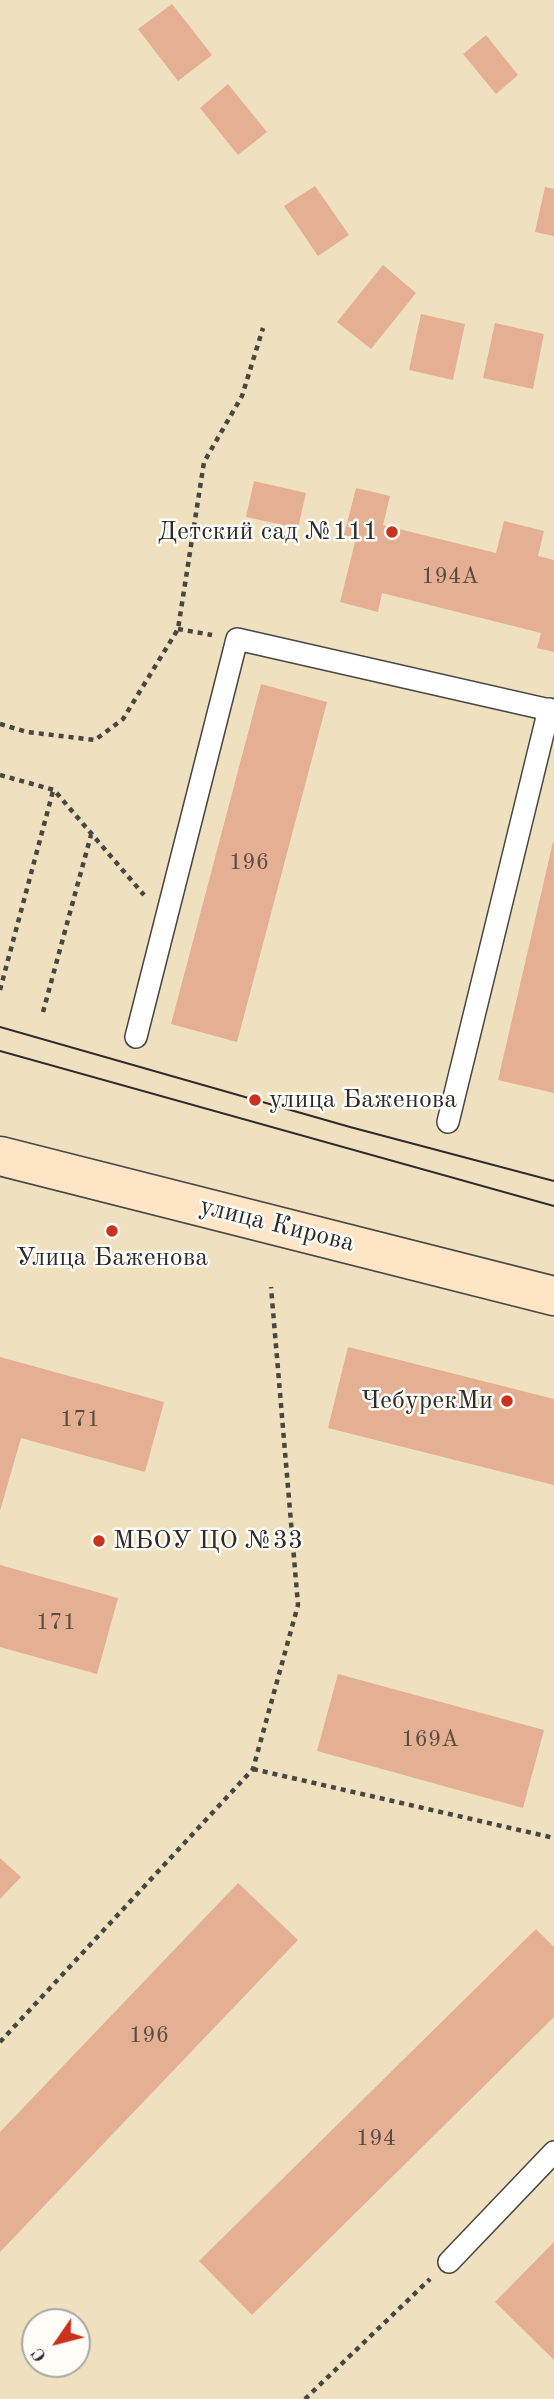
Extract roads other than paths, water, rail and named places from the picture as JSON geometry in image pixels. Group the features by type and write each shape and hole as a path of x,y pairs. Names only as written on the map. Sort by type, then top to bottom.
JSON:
{"street":[{"name":"улица Кирова","path":"0,1156 554,1296"}],"lane":[{"path":"136,1037 237,639 552,710 448,1122"},
{"path":"449,2262 554,2152"}],"tram line":[{"path":"0,1027 350,1127 554,1181"},
{"path":"0,1051 554,1206"}],"place":[{"name":"Детский сад №111","path":"392,532"},
{"name":"улица Баженова","path":"255,1100"},
{"name":"Улица Баженова","path":"112,1231"},
{"name":"ЧебурекМи","path":"507,1401"},
{"name":"МБОУ ЦО №33","path":"99,1541"}]}
